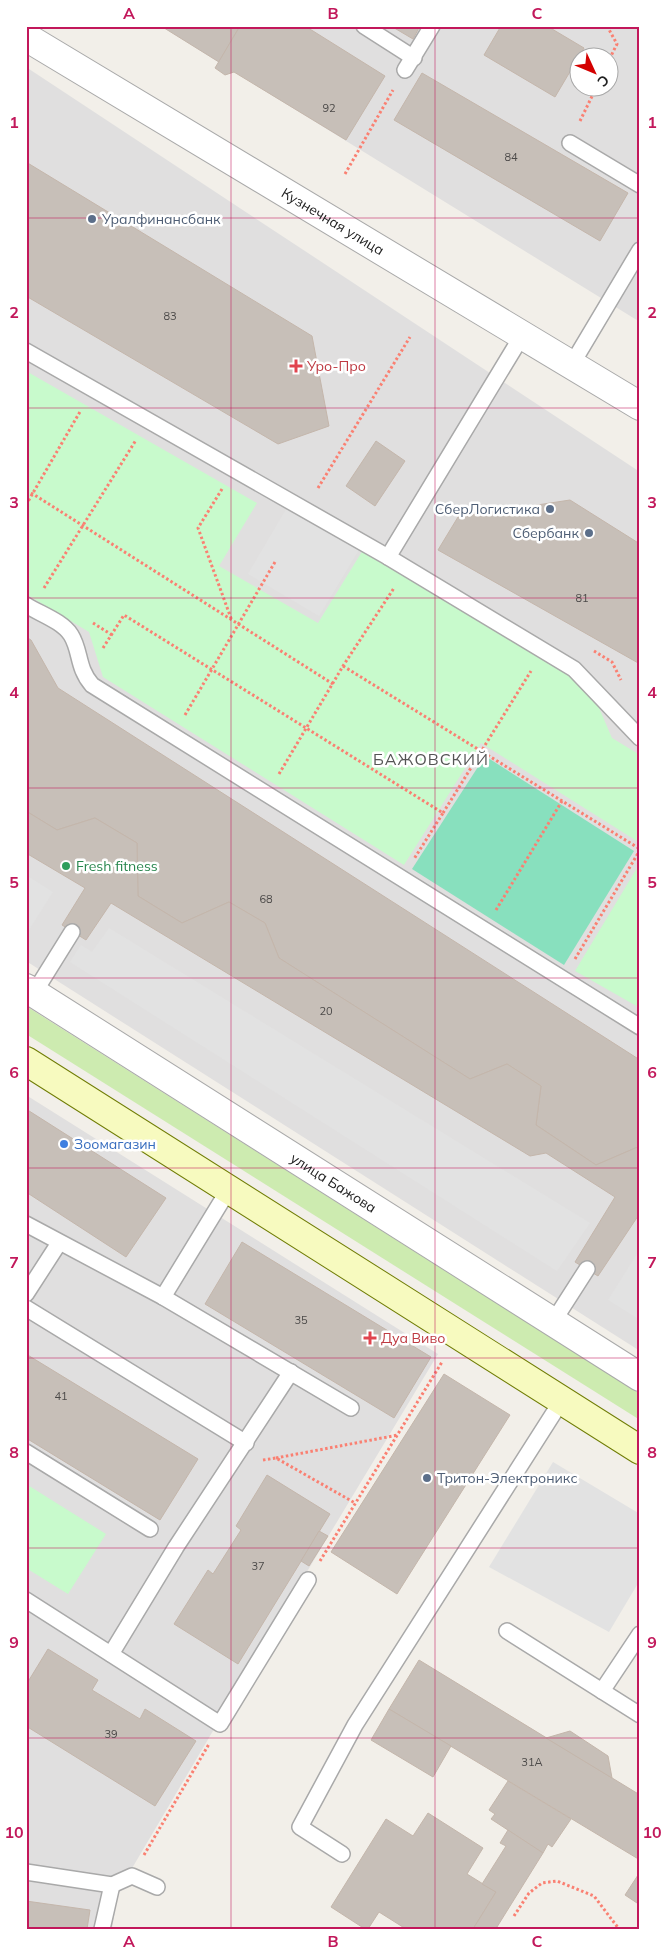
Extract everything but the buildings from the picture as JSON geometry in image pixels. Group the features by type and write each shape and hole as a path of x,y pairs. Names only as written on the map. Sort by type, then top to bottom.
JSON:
{"street":[{"name":"Кузнечная улица","path":"26,37 640,406"},
{"name":"улица Бажова","path":"30,991 640,1377"},
{"path":"26,1061 640,1450"}],"lane":[{"path":"364,26 414,58"},
{"path":"404,70 414,58 432,26"},
{"path":"570,143 640,185"},
{"path":"572,364 640,250"},
{"path":"388,557 523,334"},
{"path":"26,351 388,557 574,669 640,738"},
{"path":"29,606 65,628 71,635 84,676 92,685 640,1027"},
{"path":"30,991 72,932"},
{"path":"164,1297 229,1189"},
{"path":"26,1224 164,1297 351,1408"},
{"path":"26,1294 59,1243"},
{"path":"553,1322 587,1269"},
{"path":"26,1308 246,1443"},
{"path":"111,1654 176,1547 291,1372"},
{"path":"342,1854 300,1827 355,1725 562,1400"},
{"path":"26,1452 150,1529"},
{"path":"26,1600 220,1724 308,1580"},
{"path":"507,1632 640,1715"},
{"path":"602,1691 640,1634"},
{"path":"26,1872 112,1885 132,1876 156,1887"},
{"path":"102,1929 112,1885"}],"path":[{"path":"607,26 617,44 615,48"},
{"path":"345,174 404,70"},
{"path":"570,143 591,98"},
{"path":"316,492 410,338"},
{"path":"26,505 93,389"},
{"path":"29,606 84,527 148,421"},
{"path":"232,621 198,528 234,470"},
{"path":"26,492 33,494 332,684"},
{"path":"173,735 275,562"},
{"path":"268,794 343,666 407,569"},
{"path":"84,676 124,615 443,813"},
{"path":"402,878 544,651"},
{"path":"343,666 640,850 563,979"},
{"path":"484,930 562,801"},
{"path":"308,1580 443,1359"},
{"path":"231,1466 398,1434"},
{"path":"276,1458 356,1503"},
{"path":"132,1876 220,1724"},
{"path":"514,1916 529,1893 542,1883 557,1881 594,1896 619,1929"}],"shaded area":[{"path":"161,26 640,26 640,322 234,72 225,75 218,62"},
{"path":"26,67 640,472 640,1351 26,961"},
{"path":"288,506 360,548 319,616 248,574"},
{"path":"26,875 53,892 29,930 26,928"},
{"path":"109,928 590,1223 557,1271 70,962 81,945 92,952"},
{"path":"26,1095 438,1354 118,1892 112,1929 26,1929"},
{"path":"640,1249 640,1320 608,1300"},
{"path":"553,1462 640,1514 640,1580 609,1632 489,1567"}],"green space":[{"path":"26,371 257,503 219,566 318,623 363,550 590,687 612,738 640,755 640,843 481,743 404,865 103,677 89,632 26,594"},
{"path":"485,756 634,851 564,965 412,869"},
{"path":"640,863 640,1008 575,971"},
{"path":"26,1006 640,1394 640,1420 26,1034"},
{"path":"26,1484 106,1534 68,1594 26,1568"}],"place":[{"name":"Уралфинансбанк","path":"92,219"},
{"name":"Уро-Про","path":"296,366"},
{"name":"СберЛогистика","path":"550,509"},
{"name":"Сбербанк","path":"589,533"},
{"name":"Fresh fitness","path":"66,866"},
{"name":"Зоомагазин","path":"64,1144"},
{"name":"Дуа Виво","path":"370,1338"},
{"name":"Тритон-Электроникс","path":"427,1478"}],"district":[{"name":"БАЖОВСКИЙ","path":"431,759"}]}
